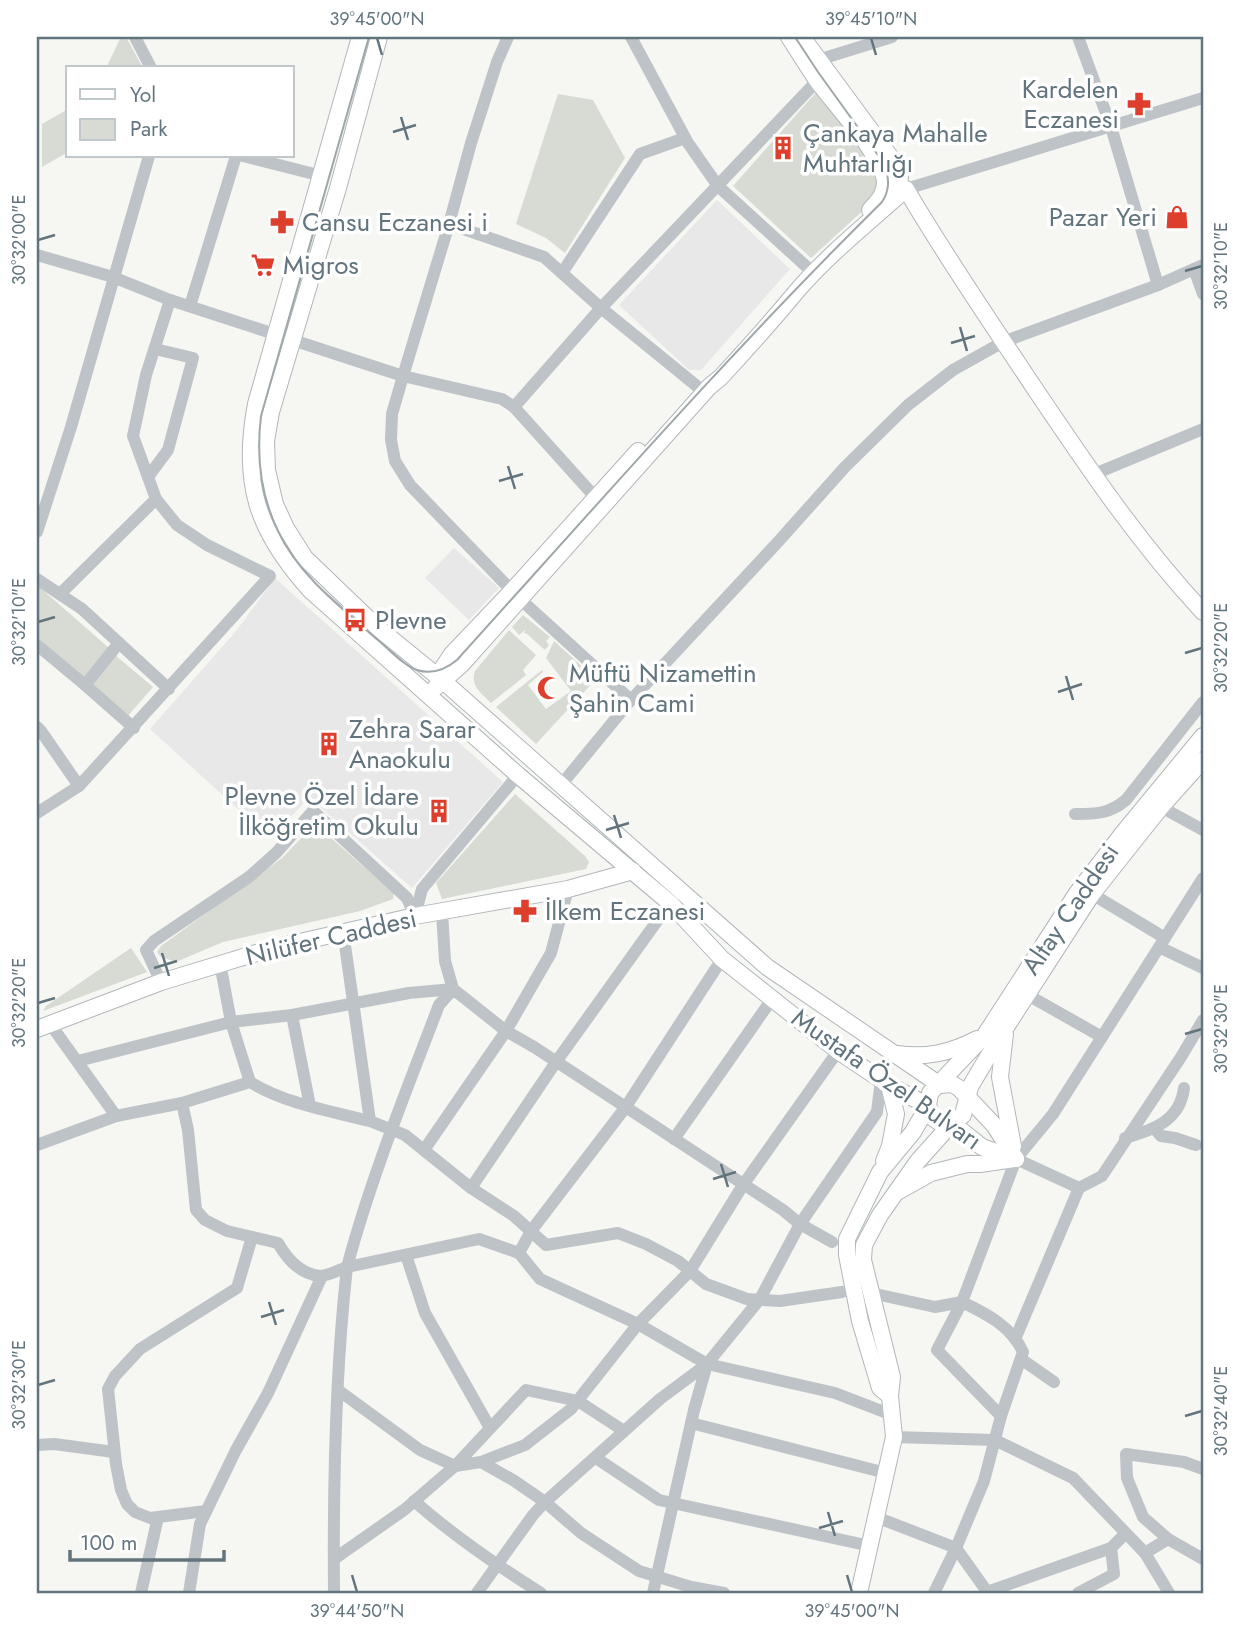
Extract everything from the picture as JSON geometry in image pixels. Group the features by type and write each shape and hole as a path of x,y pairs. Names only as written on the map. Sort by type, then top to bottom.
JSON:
{"main road":[{"name":"Mustafa Özel Bulvarı","path":"360,37 322,176 284,337 266,441 267,470 275,504 286,528 305,558 379,628 442,680 767,967 940,1085 952,1084 963,1091 993,1125 1016,1159"},
{"name":"Mustafa Özel Bulvarı","path":"379,37 338,188 284,337 256,404 249,465 255,496 268,532 285,562 310,590 518,775 670,903 722,959 838,1051 885,1083 928,1106 933,1118 939,1122 952,1123 982,1147 1016,1159"},
{"path":"789,37 878,163 885,179 896,188 1003,342 1092,475 1163,569 1203,612"},
{"path":"429,695 442,680 442,670 452,654 516,595 827,260 898,195 896,188 900,177 889,155 803,37"},
{"path":"516,595 595,497 808,268 881,198 896,188"},
{"name":"Altay Caddesi","path":"940,1085 985,1035 1077,893 1122,833 1203,736"},
{"name":"Altay Caddesi","path":"966,1097 1006,1026 1092,894 1161,807 1203,760"},
{"name":"Nilüfer Caddesi","path":"44,1027 161,982 220,963 344,931 568,889 633,870"},
{"path":"895,1193 931,1173 967,1164 1016,1159 1000,1077 1006,1026"},
{"path":"893,1053 918,1057 936,1055 957,1049 985,1035"},
{"path":"885,1083 895,1114 890,1146 847,1238 847,1255 860,1321 880,1388 890,1396"},
{"path":"880,1172 913,1132 928,1106 930,1093 940,1085"},
{"path":"859,1593 894,1437 890,1396 892,1377 865,1275 864,1245 871,1228 918,1161 952,1123 963,1115 967,1104 966,1097"}],"street":[{"path":"135,37 150,66"},
{"path":"508,37 497,62 471,143 402,376 392,414 391,440 395,461 410,485 516,595 631,699"},
{"path":"631,37 685,138 718,186 808,268"},
{"path":"514,407 601,308 817,80 818,60 892,37"},
{"path":"1078,37 1111,127 1158,285"},
{"path":"896,188 1203,98"},
{"path":"562,273 640,154 685,138"},
{"path":"37,532 71,427 148,158"},
{"path":"190,306 235,158"},
{"path":"251,158 322,176"},
{"path":"449,224 544,257 601,308 698,387"},
{"path":"37,255 113,277 170,300 402,376 502,399 514,407 595,497"},
{"path":"561,785 631,699 878,432 953,370 1003,342 1158,285 1199,267 1203,294"},
{"path":"170,300 146,374 133,436 156,499 177,525 207,545 270,576"},
{"path":"148,477 168,450 193,358 155,349"},
{"path":"1092,475 1203,429"},
{"path":"60,594 156,499"},
{"path":"37,813 79,786 285,562"},
{"path":"37,579 82,610 169,689"},
{"path":"85,685 120,643"},
{"path":"37,645 134,729"},
{"path":"1075,814 1098,814 1114,810 1126,800 1203,702"},
{"path":"37,727 79,786"},
{"path":"415,916 422,889 518,775"},
{"path":"1161,807 1203,830"},
{"path":"161,982 146,950 153,941 249,877 276,853 313,811 407,898 415,916"},
{"path":"1001,1416 937,1350 962,1302 1016,1159 1053,1114 1203,878"},
{"path":"424,1150 506,1031 551,953 568,889"},
{"path":"1092,894 1203,968"},
{"path":"471,1188 556,1062 670,903"},
{"path":"442,912 446,961 453,989 506,1031 800,1224 832,1242"},
{"path":"344,931 370,1121"},
{"path":"520,1253 531,1231 625,1108 722,959"},
{"path":"220,963 231,1021 250,1082 268,1093 370,1121 405,1135 471,1188 504,1209 546,1245 618,1233 678,1261 706,1284 747,1298 780,1301 842,1292"},
{"path":"78,1061 231,1021 292,1015 409,993 453,989"},
{"path":"334,1593 338,1391 347,1267 362,1209 390,1129 439,1005 453,989"},
{"path":"1026,994 1102,1037"},
{"path":"674,1139 772,999"},
{"path":"292,1015 310,1105"},
{"path":"1016,1337 1079,1188 1102,1176 1203,1020"},
{"path":"44,1027 78,1061 116,1116"},
{"path":"338,1391 420,1450 455,1466 481,1462 525,1445 571,1409 638,1325 690,1271 743,1185 838,1051"},
{"path":"37,1145 116,1116 182,1102 250,1082"},
{"path":"477,1593 545,1502 660,1399 707,1363 760,1299 800,1224 877,1112 885,1083"},
{"path":"1125,1138 1155,1129 1168,1120 1182,1100 1184,1088"},
{"path":"182,1102 188,1130 196,1210 205,1220 227,1231 278,1242 287,1259 301,1270 321,1276 347,1267 479,1239 520,1253 540,1279 638,1325 707,1363 835,1394 892,1415"},
{"path":"1155,1129 1161,1136 1196,1145"},
{"path":"1016,1159 1079,1188"},
{"path":"206,1511 150,1518 127,1504 121,1490 114,1452 108,1390 116,1376 140,1349 237,1288 252,1237"},
{"path":"406,1255 425,1313 490,1428"},
{"path":"189,1593 200,1524 236,1450 268,1393 321,1276"},
{"path":"871,1293 936,1307 962,1302 990,1315 1016,1337 1023,1352 1001,1416 984,1481 934,1593"},
{"path":"1021,1359 1054,1382"},
{"path":"653,1593 707,1363"},
{"path":"334,1559 414,1502 455,1466 526,1390 578,1401 624,1431"},
{"path":"691,1423 886,1473"},
{"path":"894,1437 995,1440 1073,1478 1145,1553 1169,1593"},
{"path":"37,1445 54,1444 114,1452"},
{"path":"1203,1469 1184,1462 1126,1454 1128,1478 1143,1517 1168,1539 1203,1559"},
{"path":"596,1458 659,1500 870,1546"},
{"path":"481,1462 545,1502 581,1533 639,1571 691,1587 724,1593"},
{"path":"414,1502 497,1566 541,1593"},
{"path":"141,1593 158,1517"},
{"path":"876,1517 956,1548 987,1593 1111,1548 1125,1534"},
{"path":"1145,1553 1168,1539"},
{"path":"1085,1592 1114,1574 1111,1548"}],"shaded area":[{"path":"717,200 790,269 701,370 689,370 619,305"},
{"path":"454,548 499,588 469,620 425,578"},
{"path":"275,578 503,782 412,888 309,797 271,839 150,729 237,630"}],"green space":[{"path":"121,37 126,37 142,66 107,66"},
{"path":"819,89 875,166 881,186 868,206 811,258 733,186"},
{"path":"558,94 593,100 625,158 565,253 546,238 516,224"},
{"path":"66,110 66,153 42,167 42,124"},
{"path":"37,585 109,648 83,679 37,640"},
{"path":"523,615 550,637 546,641 549,645 545,650 524,633 526,629 519,635 512,627"},
{"path":"509,630 536,655 523,670 526,675 491,703 475,685 475,671"},
{"path":"554,641 596,679 536,744 496,707 542,670 528,685 546,709 571,691 546,658"},
{"path":"115,655 153,687 127,717 90,686"},
{"path":"515,794 585,856 589,862 586,869 442,899 436,883"},
{"path":"315,824 394,893 393,899 360,911 223,942 176,962 161,957 157,952 161,946 282,858"},
{"path":"131,948 147,972 43,1011 46,1006"}],"tram line":[{"path":"369,37 261,416 259,461 263,489 272,517 298,563 323,591 397,657 412,668 428,672 457,660 719,370 885,198 888,184 885,165 795,37"}],"place":[{"name":"Kardelen Eczanesi","path":"1139,104"},
{"name":"Çankaya Mahalle Muhtarlığı","path":"783,148"},
{"name":"Pazar Yeri","path":"1177,217"},
{"name":"Cansu Eczanesi i","path":"282,222"},
{"name":"Migros","path":"263,265"},
{"name":"Plevne","path":"355,620"},
{"name":"Müftü Nizamettin Şahin Cami","path":"549,688"},
{"name":"Zehra Sarar Anaokulu","path":"329,744"},
{"name":"Plevne Özel İdare İlköğretim Okulu","path":"439,811"},
{"name":"İlkem Eczanesi","path":"525,911"}]}
